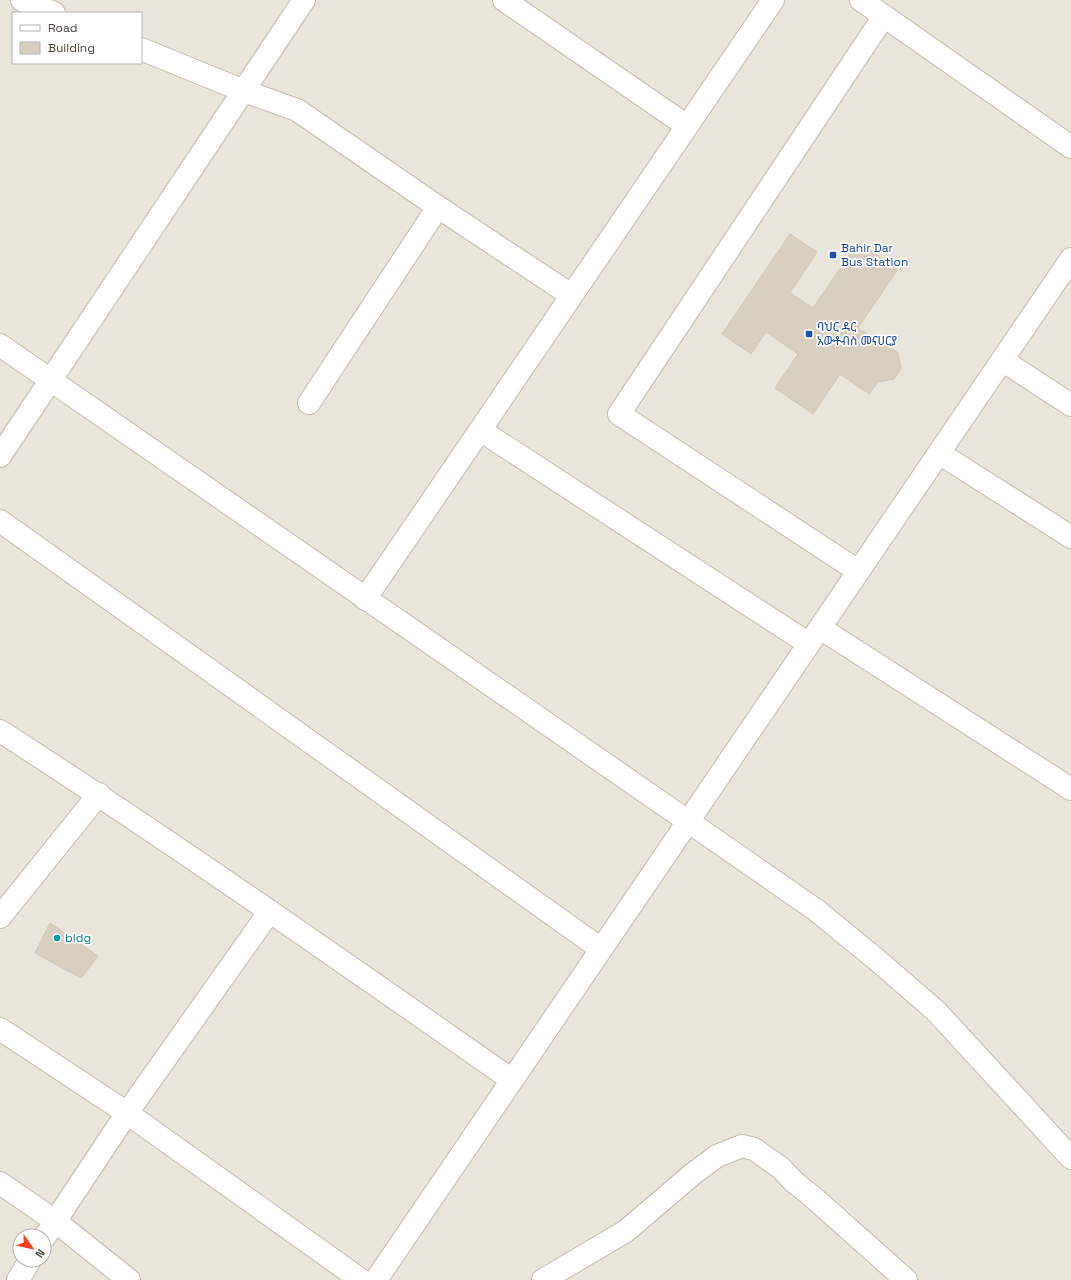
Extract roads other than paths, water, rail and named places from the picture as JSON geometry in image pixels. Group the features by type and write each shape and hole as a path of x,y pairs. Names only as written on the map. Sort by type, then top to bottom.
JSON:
{"street":[{"path":"22,0 52,12"},
{"path":"0,456 304,0"},
{"path":"504,0 687,126"},
{"path":"365,599 773,0"},
{"path":"861,0 1071,147"},
{"path":"858,571 619,414 884,16"},
{"path":"142,49 244,91 297,110 571,296"},
{"path":"309,403 438,207"},
{"path":"376,1280 1002,360 1067,272"},
{"path":"0,345 816,910 936,1011 1071,1158"},
{"path":"1002,360 1071,405"},
{"path":"480,430 814,636 1071,789"},
{"path":"939,453 1071,537"},
{"path":"0,521 601,949"},
{"path":"0,730 99,794 512,1080"},
{"path":"0,917 99,794"},
{"path":"50,1228 127,1113 270,911"},
{"path":"0,1029 127,1113 361,1280"},
{"path":"543,1280 626,1231 688,1178 717,1156 742,1146 754,1149 781,1168 793,1181 906,1280"},
{"path":"0,1183 48,1228"},
{"path":"52,1231 129,1280"},
{"path":"18,1280 25,1268"}],"place":[{"name":"Bahir Dar Bus Station","path":"833,255"},
{"name":"ባህር ዳር አውቶብስ መናሀርያ","path":"809,334"},
{"name":"bldg","path":"57,938"}]}
